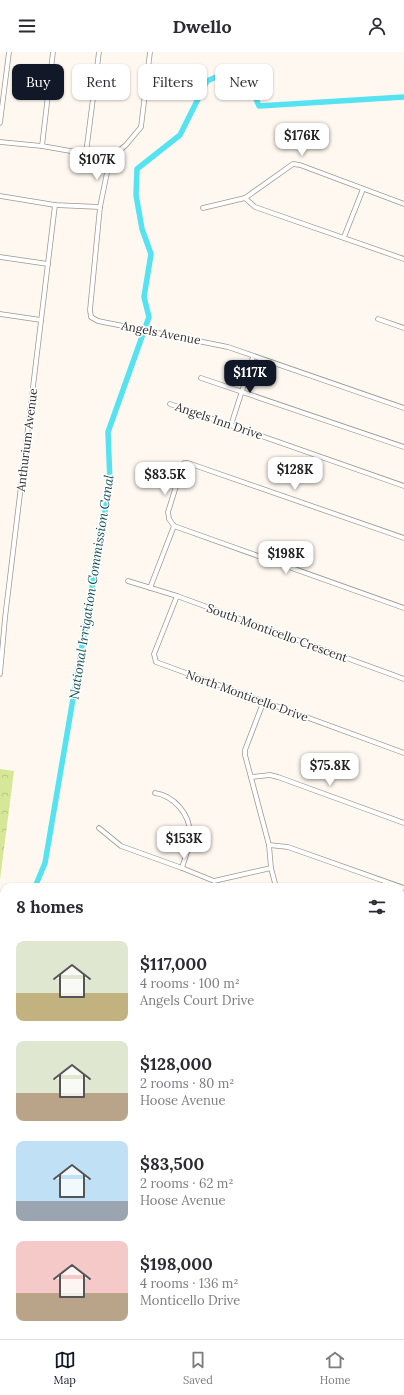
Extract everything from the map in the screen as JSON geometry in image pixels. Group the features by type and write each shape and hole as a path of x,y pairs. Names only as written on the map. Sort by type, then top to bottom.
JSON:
{"street":[{"path":"0,123 9,52"},
{"path":"42,146 53,52"},
{"path":"86,153 99,52"},
{"path":"0,196 56,205 100,206 110,158 126,145 141,127 150,52"},
{"path":"0,142 42,146 110,158"},
{"path":"203,208 245,198 293,164 300,165 363,190 404,204"},
{"path":"344,237 363,190"},
{"path":"245,198 255,207 404,259"},
{"name":"Anthurium Avenue","path":"0,674 2,618 56,205"},
{"name":"Angels Avenue","path":"100,206 90,310 91,317 98,321 228,347 404,408"},
{"path":"0,257 48,264"},
{"path":"0,314 41,320"},
{"path":"378,319 404,328"},
{"path":"231,425 254,357"},
{"path":"201,378 404,447"},
{"name":"Angels Inn Drive","path":"170,404 404,486"},
{"path":"404,538 188,463 184,463 182,467 168,512 168,519 174,526 404,608"},
{"path":"150,588 174,526"},
{"name":"South Monticello Crescent","path":"128,581 177,596 404,678"},
{"name":"North Monticello Drive","path":"177,596 154,654 156,662 404,753"},
{"path":"263,702 245,750 269,845 271,868 275,883"},
{"path":"251,777 270,775 278,777 404,823"},
{"path":"155,793 164,794 173,800 187,819 191,834 182,868"},
{"path":"100,828 121,846 214,881 271,868"},
{"path":"269,845 288,847 390,883"}],"green space":[{"path":"0,769 14,771 0,880"}],"waterway":[{"name":"National Irrigation Commission Canal","path":"37,883 45,863 110,482 108,432 149,317 144,297 151,254 142,229 136,195 137,169 180,135 207,81 223,74 244,76 252,89 259,106 404,97"}]}
